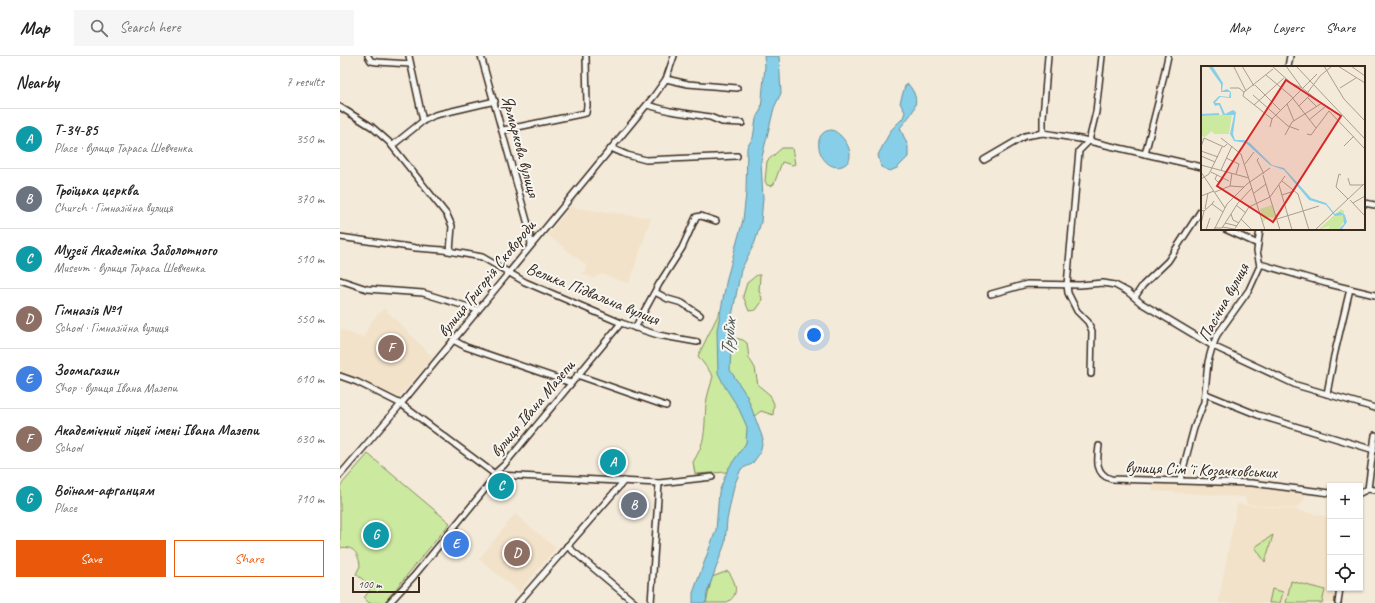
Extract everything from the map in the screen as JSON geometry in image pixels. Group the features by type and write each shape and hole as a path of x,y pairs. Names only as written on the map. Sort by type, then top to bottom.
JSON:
{"street":[{"path":"368,56 371,61 410,64"},
{"path":"409,56 423,121"},
{"name":"Ярмаркова вулиця","path":"481,56 495,101 529,228 531,245"},
{"path":"503,130 586,113 586,56"},
{"name":"вулиця Григорія Сковороди","path":"340,475 401,404 647,105 666,79 674,56"},
{"path":"1043,133 1042,117 1048,56"},
{"path":"1091,374 1092,331 1088,322 1077,311 1068,293 1067,285 1079,151 1089,141 1096,112 1102,56"},
{"path":"1145,154 1156,114 1168,56"},
{"path":"1288,66 1290,56"},
{"path":"666,79 688,84 737,88"},
{"path":"393,145 423,121 435,115 495,101"},
{"path":"647,105 670,111 713,117 722,122 742,123"},
{"path":"340,107 372,127 393,145 451,221 453,229 450,251"},
{"path":"984,160 1025,136 1043,133 1089,141 1201,168"},
{"path":"611,148 626,155 646,160 737,156"},
{"path":"1365,203 1375,205"},
{"path":"1135,297 1143,285 1168,261 1201,213"},
{"path":"635,328 682,248 696,216 701,216 716,221"},
{"path":"1227,230 1258,244"},
{"name":"Пасічна вулиця","path":"1180,480 1194,428 1203,407 1206,394 1208,362 1213,346 1218,335 1250,290 1258,273 1260,264 1257,255 1260,230"},
{"name":"Велика Підвальна вулиця","path":"340,237 450,251 482,257 529,284 620,323 667,338 697,342"},
{"path":"1260,264 1375,295"},
{"path":"340,280 367,289 423,293 478,310"},
{"path":"991,294 1027,284 1112,284 1124,289 1141,303 1213,346 1296,385 1375,408"},
{"path":"1327,394 1334,356 1350,289"},
{"path":"655,292 668,299 682,303 700,315"},
{"name":"вулиця Івана Мазепи","path":"389,603 414,576 491,482 494,474 504,464 620,323"},
{"path":"453,340 460,345 476,351 571,383"},
{"path":"577,375 666,406"},
{"path":"340,376 362,384 401,404 494,474 512,477 624,480 659,483 712,477"},
{"path":"1206,394 1258,415 1374,450"},
{"path":"1368,488 1375,435"},
{"name":"вулиця Сімʼї Козачковських","path":"1100,446 1099,468 1101,474 1108,478 1270,484 1327,493"},
{"path":"518,603 624,480"},
{"path":"651,603 659,483"},
{"path":"1363,491 1368,488 1375,490"},
{"path":"567,546 635,603"},
{"path":"1338,603 1340,591"}],"shaded area":[{"path":"570,207 651,218 629,284 602,274 593,278 583,274 587,266 548,235"},
{"path":"384,308 433,357 399,397 347,374 340,373 340,329 363,338 371,322"},
{"path":"1153,480 1252,483 1298,488 1297,492 1305,495 1304,501 1295,509 1247,504 1245,497 1152,491"},
{"path":"1237,504 1295,510 1327,516 1327,591 1336,591 1334,603 1218,603"},
{"path":"515,514 556,548 519,592 479,559"}],"green space":[{"path":"782,148 792,148 795,164 792,165 782,162 774,184 771,186 767,185 765,181 767,161"},
{"path":"757,275 760,275 759,291 762,298 761,303 756,310 749,311 743,296 747,283"},
{"path":"720,311 731,337 743,340 747,343 749,358 755,368 758,385 770,395 774,404 773,415 761,411 751,419 746,443 727,472 695,474 693,462 703,440 707,401 713,376 698,356"},
{"path":"368,454 450,523 384,603 369,603 364,598 372,587 356,574 360,566 357,554 352,549 345,547 340,548 340,486"},
{"path":"1273,535 1265,562 1255,547"},
{"path":"728,571 736,588 733,597 725,603 706,603 712,577"},
{"path":"1291,581 1325,590 1322,603 1286,603"},
{"path":"1272,589 1283,592 1280,603 1269,603"}],"water":[{"name":"Трубіж","path":"764,56 779,56 781,93 774,108 761,161 763,198 761,222 755,242 741,270 732,316 730,370 747,396 763,439 760,453 752,464 741,469 734,486 727,520 725,543 707,593 706,603 693,603 693,593 716,530 719,492 728,469 746,443 747,427 738,407 718,373 717,330 727,278 743,220 746,194 747,147 753,138 756,119 761,109 765,66"},
{"path":"908,84 913,91 916,102 909,117 900,128 908,146 908,157 897,168 890,171 881,167 878,155 891,130 903,118 905,112 900,103 905,86"},
{"path":"832,130 837,132 845,141 850,153 850,158 847,163 842,166 835,167 828,163 823,158 820,151 820,137 824,132"}],"place":[{"name":"Академічний ліцей імені Івана Мазепи","path":"391,348"},
{"name":"Т-34-85","path":"613,462"},
{"name":"Музей Академіка Заболотного","path":"501,486"},
{"name":"Троїцька церква","path":"634,505"},
{"name":"Воїнам-афганцям","path":"376,535"},
{"name":"Зоомагазин","path":"456,544"},
{"name":"Гімназія №1","path":"517,553"}]}
